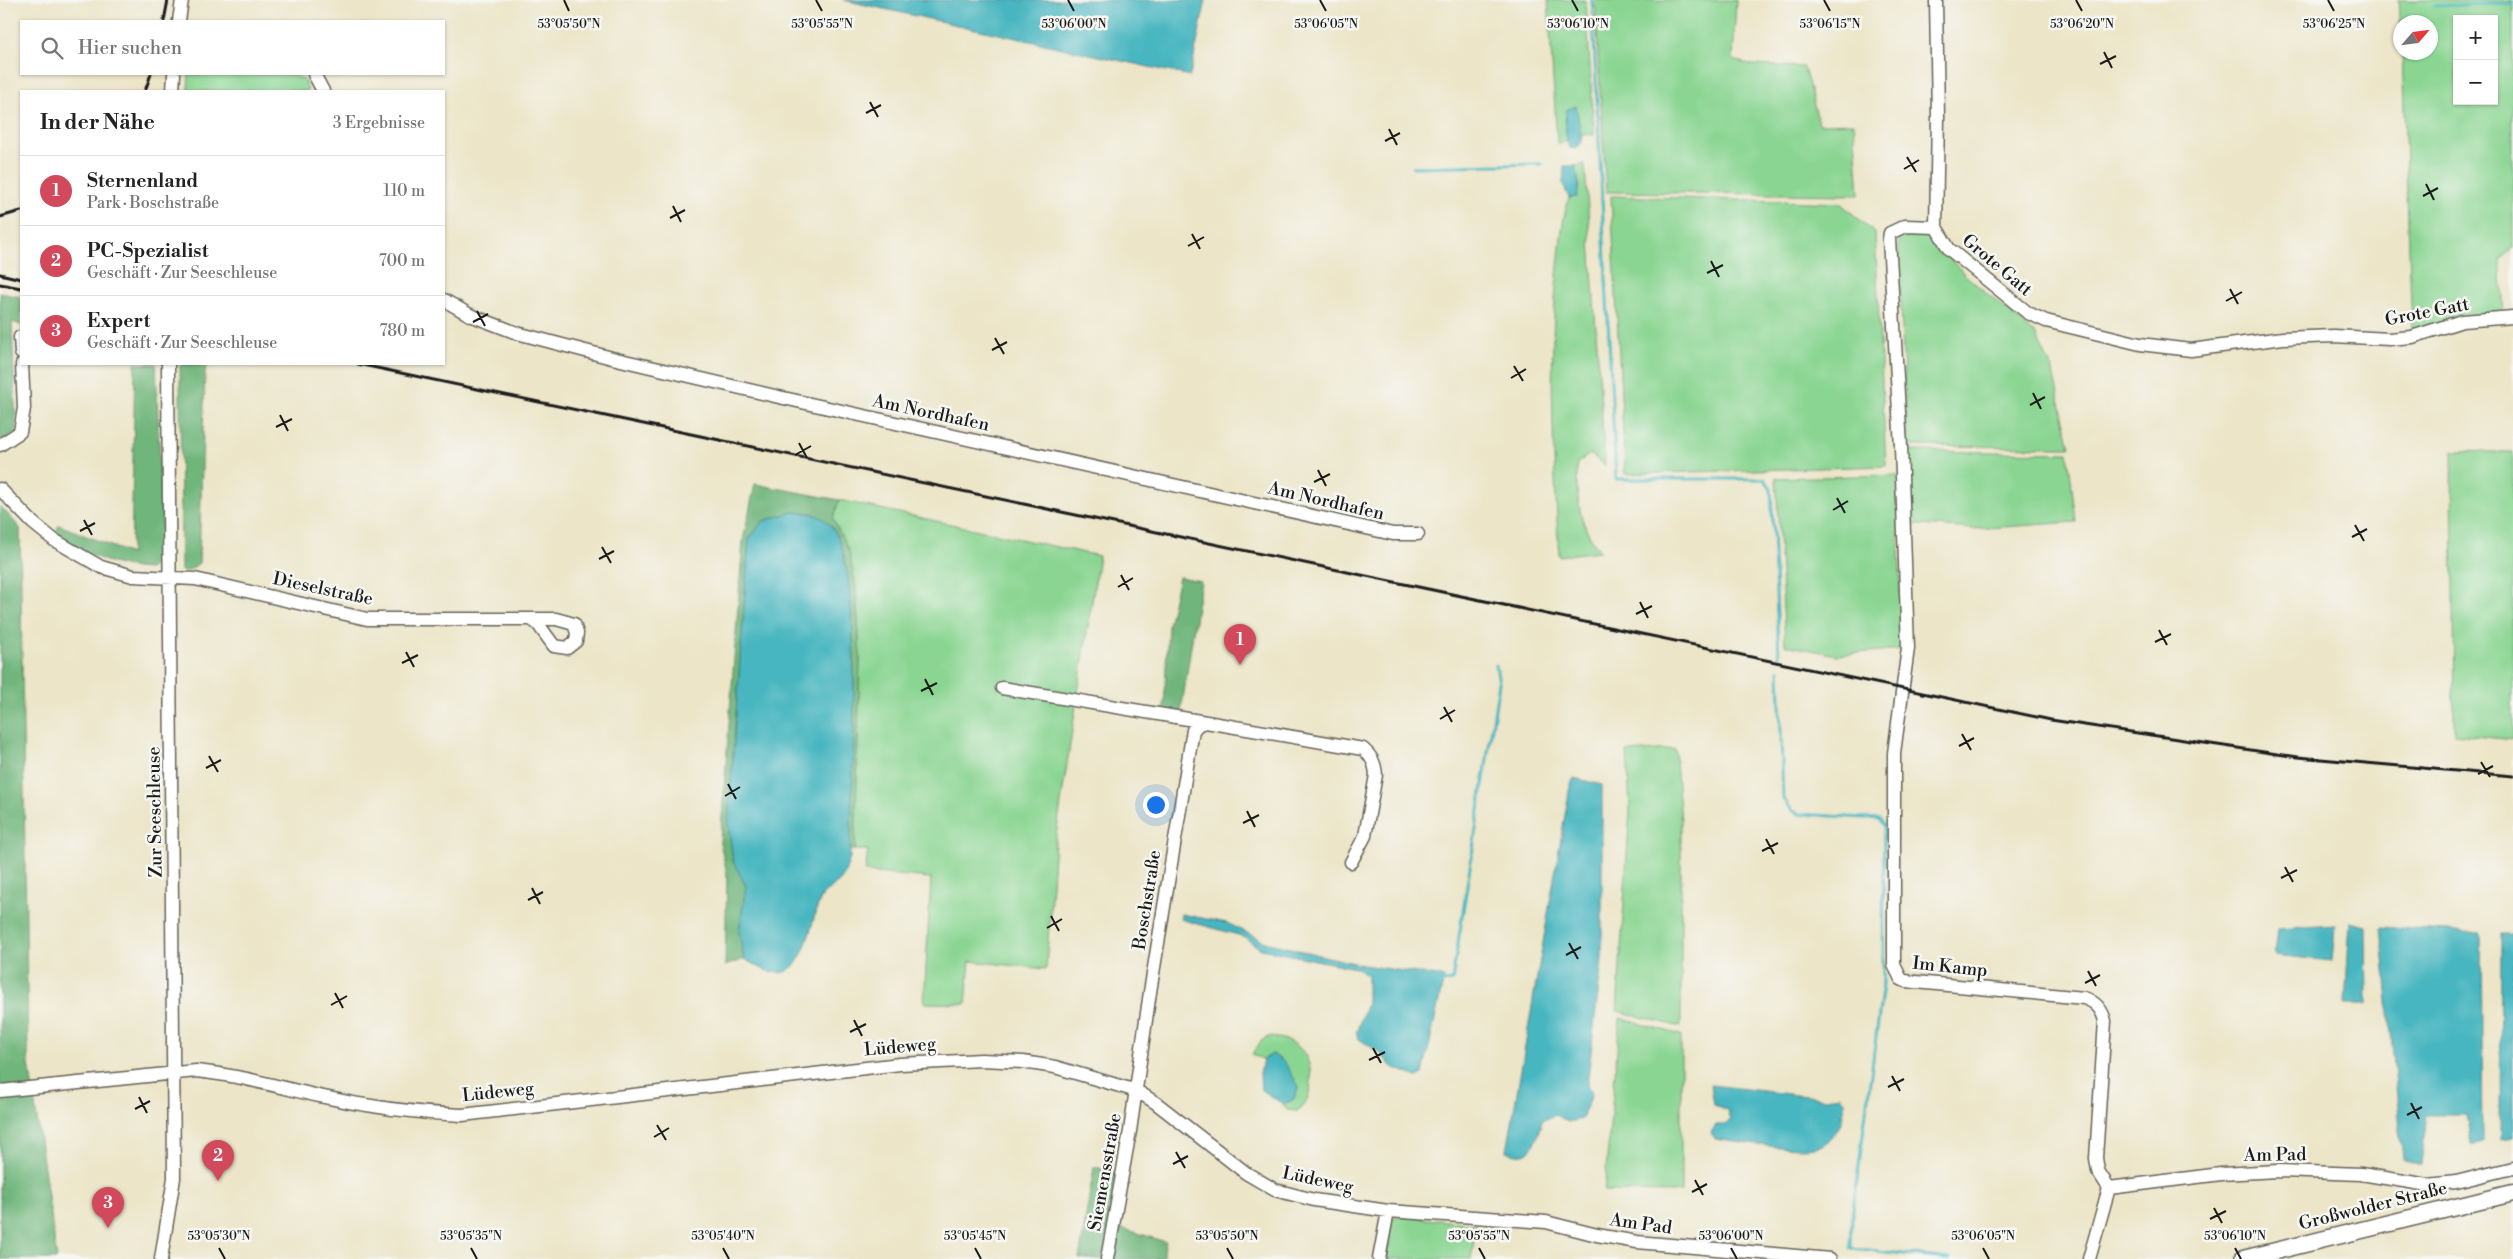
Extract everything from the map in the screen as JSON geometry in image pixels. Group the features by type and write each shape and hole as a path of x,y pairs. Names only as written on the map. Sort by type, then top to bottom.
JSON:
{"main road":[{"name":"Großwolder Straße","path":"2243,1259 2513,1193"}],"street":[{"path":"179,20 182,0"},
{"path":"1936,0 1938,117 1936,228"},
{"path":"173,90 174,75"},
{"path":"314,75 322,90"},
{"name":"Im Kamp","path":"1936,228 1897,227 1890,233 1889,239 1906,560 1908,648 1894,753 1894,948 1896,973 1900,979 1905,981 2084,998 2101,1009 2105,1021 2096,1158 2098,1171 2109,1188"},
{"name":"Grote Gatt","path":"1936,228 1949,249 2028,313 2055,323 2163,348 2202,350 2283,338 2334,336 2389,339 2412,336 2462,321 2513,317"},
{"name":"Am Nordhafen","path":"445,301 470,315 517,334 621,360 787,399 1393,534 1418,534"},
{"path":"0,445 20,432 24,408 22,365"},
{"name":"Zur Seeschleuse","path":"161,1259 170,1217 174,1178 168,578 168,365"},
{"name":"Dieselstraße","path":"0,489 33,523 54,540 101,567 133,576 195,579 367,619 531,619"},
{"path":"1002,688 1363,749 1375,765 1376,774 1365,836 1351,862"},
{"name":"Boschstraße","path":"1137,1091 1181,795 1193,730 1199,724 1206,722"},
{"name":"Lüdeweg","path":"0,1091 196,1071 224,1074 382,1108 424,1114 462,1115 942,1061 982,1060 1039,1065 1103,1080 1137,1091 1156,1103 1246,1173 1275,1190 1314,1200 1388,1211 1546,1222 1597,1235"},
{"name":"Siemensstraße","path":"1107,1259 1137,1091"},
{"name":"Am Pad","path":"2109,1188 2221,1174 2278,1171 2360,1174 2428,1185 2456,1182 2513,1168"},
{"path":"2089,1259 2109,1188"},
{"path":"1379,1259 1388,1211"},
{"name":"Am Pad","path":"1597,1235 1685,1247 1746,1250 1830,1259"}],"green space":[{"path":"1548,0 1586,0 1594,135 1579,134 1576,106 1565,119 1567,142 1557,143"},
{"path":"1595,0 1736,0 1733,60 1752,65 1804,67 1819,124 1854,123 1859,195 1606,192"},
{"path":"2398,0 2513,0 2513,247 2500,261 2504,314 2412,333 2402,60 2438,60 2438,15 2399,15"},
{"path":"189,75 295,75 305,81 308,90 188,90"},
{"path":"1585,164 1605,465 1590,454 1577,463 1577,488 1583,520 1592,540 1600,551 1559,556 1552,381 1554,311 1564,217 1569,198 1577,196 1579,184 1575,166"},
{"path":"1611,196 1840,203 1875,233 1886,466 1625,474"},
{"path":"1931,236 1965,275 2035,334 2052,368 2070,447 1907,446 1898,237"},
{"path":"0,293 20,297 20,325 12,322 16,432 0,441"},
{"path":"135,365 156,365 163,551 159,561 149,569 122,566 78,548 55,534 59,525 131,554"},
{"path":"180,365 208,365 205,371 199,563 188,571 181,571"},
{"path":"1907,451 2068,453 2076,522 1974,529 1907,524"},
{"path":"2452,451 2513,452 2513,740 2454,734"},
{"path":"1897,475 1902,649 1837,655 1785,645 1776,478"},
{"path":"755,484 839,500 833,519 849,551 856,588 860,657 855,850 850,850 854,654 851,625 814,513 793,512 763,521 749,539 728,823 733,861 746,886 739,932 744,959 725,966 727,873 720,843 743,540"},
{"path":"839,500 1099,556 1055,842 1046,969 970,961 966,1004 924,1003 931,878 865,872 868,850 855,850 860,657 856,588 833,519"},
{"path":"0,506 20,528 28,1056 57,1259 0,1259"},
{"path":"1179,577 1201,581 1181,712 1164,709 1168,625"},
{"path":"1675,749 1681,822 1681,1027 1617,1011 1630,809 1627,752"},
{"path":"1620,1018 1681,1035 1681,1192 1604,1191"},
{"path":"1268,1037 1287,1040 1294,1044 1305,1055 1308,1062 1311,1081 1309,1095 1304,1105 1297,1111 1287,1110 1283,1104 1293,1100 1299,1087 1285,1064 1273,1054 1263,1059 1252,1055 1261,1041"},
{"path":"1094,1167 1117,1172 1104,1259 1079,1259"},
{"path":"1396,1216 1477,1224 1471,1259 1386,1259 1391,1219"},
{"path":"1118,1227 1166,1242 1162,1259 1113,1259"}],"water":[{"path":"843,0 1206,0 1190,76"},
{"path":"1576,106 1582,141 1576,149 1570,148 1568,144 1566,110"},
{"path":"1564,166 1575,166 1579,184 1577,197 1569,198 1563,184"},
{"path":"793,512 809,513 818,516 831,526 842,549 849,586 853,632 854,684 850,858 841,880 821,898 807,942 796,963 789,970 775,973 744,959 739,932 746,886 733,861 728,823 749,539 763,521"},
{"path":"1574,778 1602,785 1602,960 1587,1086 1592,1093 1582,1119 1568,1122 1555,1115 1542,1121 1532,1148 1523,1154 1516,1154 1507,1151 1570,786"},
{"path":"1181,914 1227,923 1268,943 1363,965 1444,977 1423,1074 1417,1077 1392,1067 1380,1053 1359,1039 1356,1033 1367,1003 1367,977 1360,969 1261,949 1242,936 1180,919"},
{"path":"2350,922 2366,926 2367,1004 2345,1004"},
{"path":"2335,925 2332,961 2274,955 2277,929"},
{"path":"2381,927 2481,933 2483,1142 2471,1145 2466,1114 2427,1114 2421,1165 2403,1160"},
{"path":"2501,934 2513,934 2513,1137 2500,1139"},
{"path":"1273,1054 1285,1063 1299,1087 1293,1100 1283,1104 1261,1090 1260,1073 1263,1059"},
{"path":"1711,1085 1825,1098 1840,1096 1845,1102 1843,1115 1832,1137 1822,1145 1814,1147 1770,1146 1714,1139 1711,1132 1716,1125 1722,1125 1730,1121 1727,1110 1714,1105"}],"waterway":[{"path":"1592,0 1616,479 1764,479 1771,488 1779,657"},
{"path":"2435,6 2513,3"},
{"path":"1413,167 1541,164"},
{"path":"1443,982 1452,981 1499,683 1496,665"},
{"path":"1779,670 1783,799 1792,810 1799,814 1880,819 1884,826 1883,984 1852,1218 1851,1248 1949,1259"}],"railway":[{"path":"164,20 168,0"},
{"path":"145,90 151,75"},
{"path":"0,217 20,211"},
{"path":"0,274 20,279"},
{"path":"0,284 20,288"},
{"path":"363,365 2051,720 2298,757 2513,776"}],"place":[{"name":"Sternenland","path":"1240,665"},
{"name":"PC-Spezialist","path":"218,1181"},
{"name":"Expert","path":"108,1228"}]}
